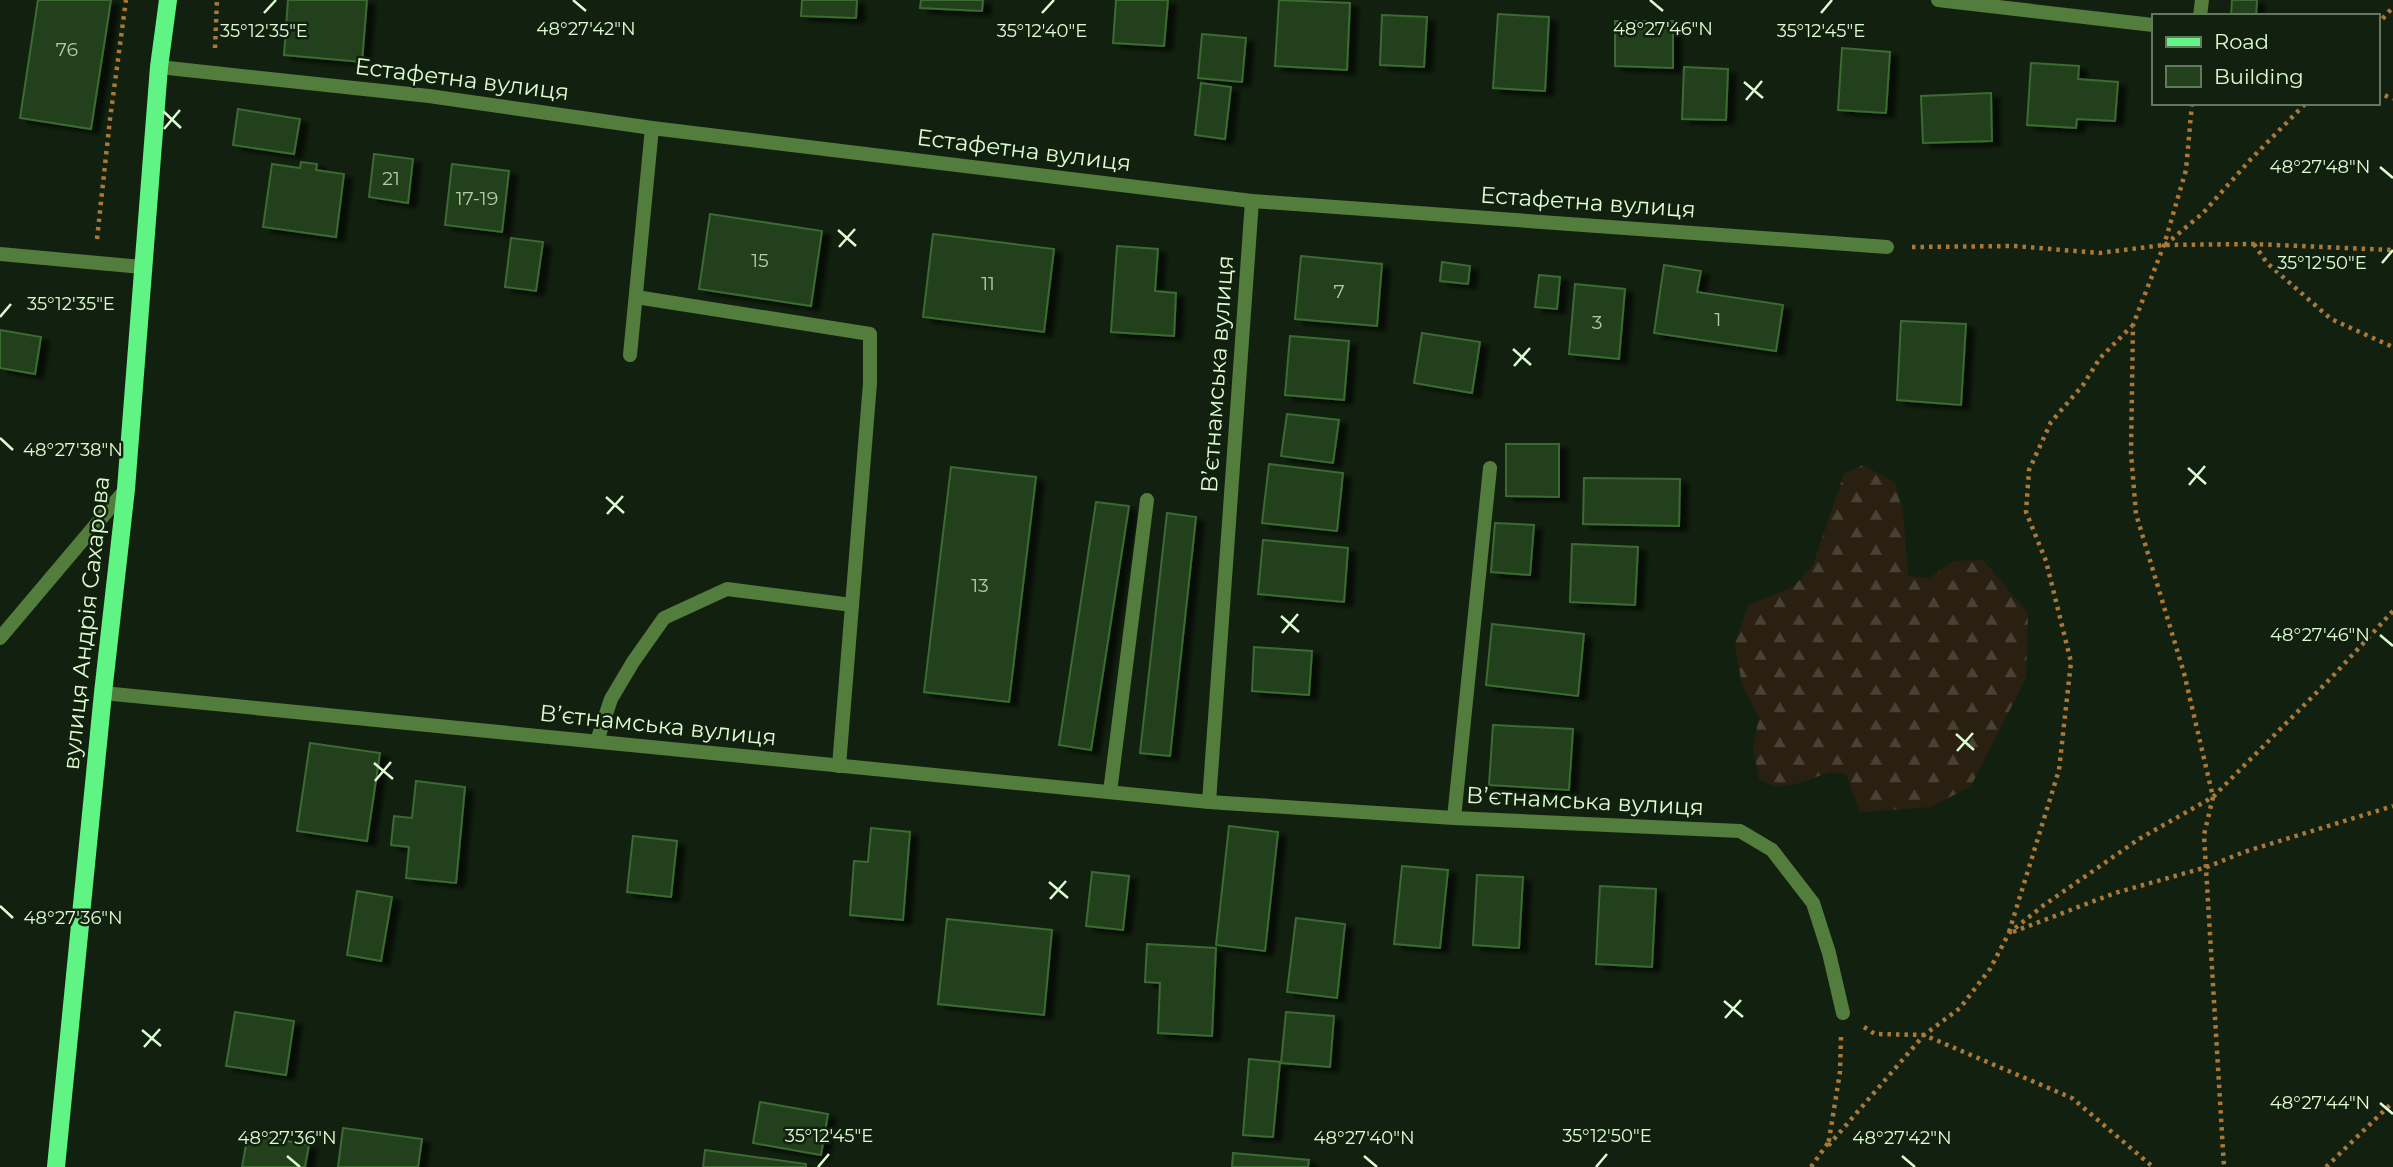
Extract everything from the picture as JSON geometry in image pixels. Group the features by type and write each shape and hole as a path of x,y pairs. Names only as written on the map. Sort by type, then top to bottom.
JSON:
{"main road":[{"name":"вулиця Андрія Сахарова","path":"56,1167 126,489 159,67 168,0"}],"street":[{"path":"1938,0 2152,24"},
{"name":"Естафетна вулиця","path":"159,67 429,96 652,128 1252,201 1887,247"},
{"path":"630,355 652,128"},
{"name":"Вʼєтнамська вулиця","path":"1209,802 1252,201"},
{"path":"0,254 142,267"},
{"path":"636,297 870,334 870,383 839,766"},
{"path":"1454,818 1490,468"},
{"path":"0,638 126,489"},
{"path":"1110,792 1147,500"},
{"path":"597,741 611,699 664,618 727,589 852,605"},
{"name":"Вʼєтнамська вулиця","path":"103,693 1209,802 1454,818 1740,831 1772,850 1813,902 1829,953 1842,1019"}],"path":[{"path":"95,262 126,0"},
{"path":"214,73 217,0"},
{"path":"2379,23 2393,7"},
{"path":"2192,105 2186,170 2164,245 2133,325 2131,453 2136,514 2184,673 2213,797 2204,835 2224,1167"},
{"path":"2164,245 2203,214 2251,159 2304,105"},
{"path":"2254,244 2267,263 2331,319 2393,347"},
{"path":"1887,247 2015,246 2099,253 2164,245 2254,244 2393,250"},
{"path":"1811,1167 1924,1035 1960,1008 1990,969 2009,933 2059,770 2071,662 2046,561 2026,512 2029,470 2051,422 2082,386 2100,358 2133,325"},
{"path":"2009,933 2044,905 2139,839 2213,797 2393,611"},
{"path":"2009,933 2115,893 2207,867 2244,852 2393,806"},
{"path":"1828,1146 1840,1072 1842,1019 1875,1034 1924,1035 2072,1098 2154,1167"},
{"path":"2326,1167 2393,1102"}],"green space":[{"path":"1863,465 1895,483 1903,512 1908,576 1929,578 1954,561 1983,560 2028,613 2026,678 1971,786 1931,807 1860,812 1846,774 1830,772 1799,783 1777,787 1759,779 1753,746 1759,718 1742,685 1735,644 1748,605 1793,587 1813,565 1844,474"}],"building":[{"path":"38,0 111,0 91,129 20,118"},
{"path":"288,0 367,0 362,62 284,55"},
{"path":"802,0 857,0 856,18 801,16"},
{"path":"921,0 983,0 982,11 920,8"},
{"path":"1116,0 1168,0 1164,46 1113,43"},
{"path":"1279,0 1350,3 1347,70 1275,66"},
{"path":"2232,0 2257,0 2256,14 2231,14"},
{"path":"1498,14 1549,17 1545,91 1493,88"},
{"path":"1382,15 1427,17 1424,67 1380,65"},
{"path":"1615,21 1673,21 1673,68 1615,66"},
{"path":"1202,34 1246,38 1242,82 1198,78"},
{"path":"1842,48 1890,52 1886,113 1838,110"},
{"path":"2031,63 2079,66 2078,79 2118,82 2115,121 2077,119 2076,128 2027,125"},
{"path":"1684,67 1728,69 1726,120 1682,119"},
{"path":"1201,83 1231,87 1225,139 1195,135"},
{"path":"1991,93 1992,141 1923,143 1921,96"},
{"path":"238,109 300,119 294,154 233,145"},
{"path":"374,154 413,159 408,203 369,197"},
{"path":"301,162 317,164 316,170 344,174 336,237 263,227 272,164 300,168"},
{"path":"452,164 509,171 502,232 445,225"},
{"path":"710,214 822,231 811,306 699,289"},
{"path":"933,234 1054,249 1044,332 923,317"},
{"path":"511,238 543,242 536,291 505,287"},
{"path":"1117,246 1158,249 1155,291 1176,293 1174,336 1111,332"},
{"path":"1301,256 1382,264 1377,326 1295,319"},
{"path":"1442,262 1470,266 1468,284 1440,281"},
{"path":"1664,265 1701,271 1697,292 1783,305 1776,351 1654,333"},
{"path":"1539,275 1560,277 1557,309 1535,307"},
{"path":"1575,284 1625,289 1619,359 1569,354"},
{"path":"1901,321 1966,324 1961,405 1897,400"},
{"path":"0,330 41,337 35,374 0,368"},
{"path":"1422,333 1480,342 1472,393 1414,383"},
{"path":"1290,336 1349,341 1344,400 1285,395"},
{"path":"1287,414 1339,420 1333,463 1281,456"},
{"path":"1506,444 1559,444 1559,497 1506,496"},
{"path":"1269,464 1343,473 1337,531 1262,523"},
{"path":"951,467 1036,477 1009,702 924,692"},
{"path":"1584,478 1680,479 1679,526 1583,524"},
{"path":"1096,502 1129,506 1091,750 1059,745"},
{"path":"1167,513 1196,517 1170,756 1140,753"},
{"path":"1495,523 1534,525 1530,575 1491,572"},
{"path":"1263,540 1348,548 1344,602 1258,594"},
{"path":"1572,544 1638,547 1635,605 1570,602"},
{"path":"1492,624 1584,634 1578,696 1486,685"},
{"path":"1254,647 1312,651 1309,695 1252,691"},
{"path":"1493,725 1573,729 1569,790 1489,785"},
{"path":"310,743 380,753 367,841 297,831"},
{"path":"416,781 465,787 456,883 406,878 409,847 391,845 394,816 412,818"},
{"path":"1229,826 1278,832 1265,951 1216,945"},
{"path":"871,828 910,832 903,920 850,915 854,861 868,862"},
{"path":"633,836 677,841 671,897 627,892"},
{"path":"1402,866 1448,870 1440,948 1394,944"},
{"path":"1092,872 1129,876 1123,930 1086,926"},
{"path":"1477,875 1523,877 1519,948 1473,945"},
{"path":"1600,886 1656,889 1652,967 1596,964"},
{"path":"357,891 392,897 381,961 347,955"},
{"path":"1296,918 1345,924 1337,998 1287,992"},
{"path":"947,919 1052,930 1044,1015 938,1004"},
{"path":"1147,944 1216,948 1212,1036 1158,1033 1160,983 1145,982"},
{"path":"235,1012 294,1021 286,1075 226,1066"},
{"path":"1286,1012 1334,1016 1330,1067 1281,1063"},
{"path":"1249,1059 1280,1062 1273,1137 1243,1135"},
{"path":"760,1102 828,1114 821,1155 753,1143"},
{"path":"343,1128 422,1139 418,1167 338,1167"},
{"path":"248,1134 309,1145 305,1167 242,1167"},
{"path":"705,1150 806,1164 806,1167 703,1167"},
{"path":"1233,1153 1309,1160 1308,1167 1232,1167"}]}
